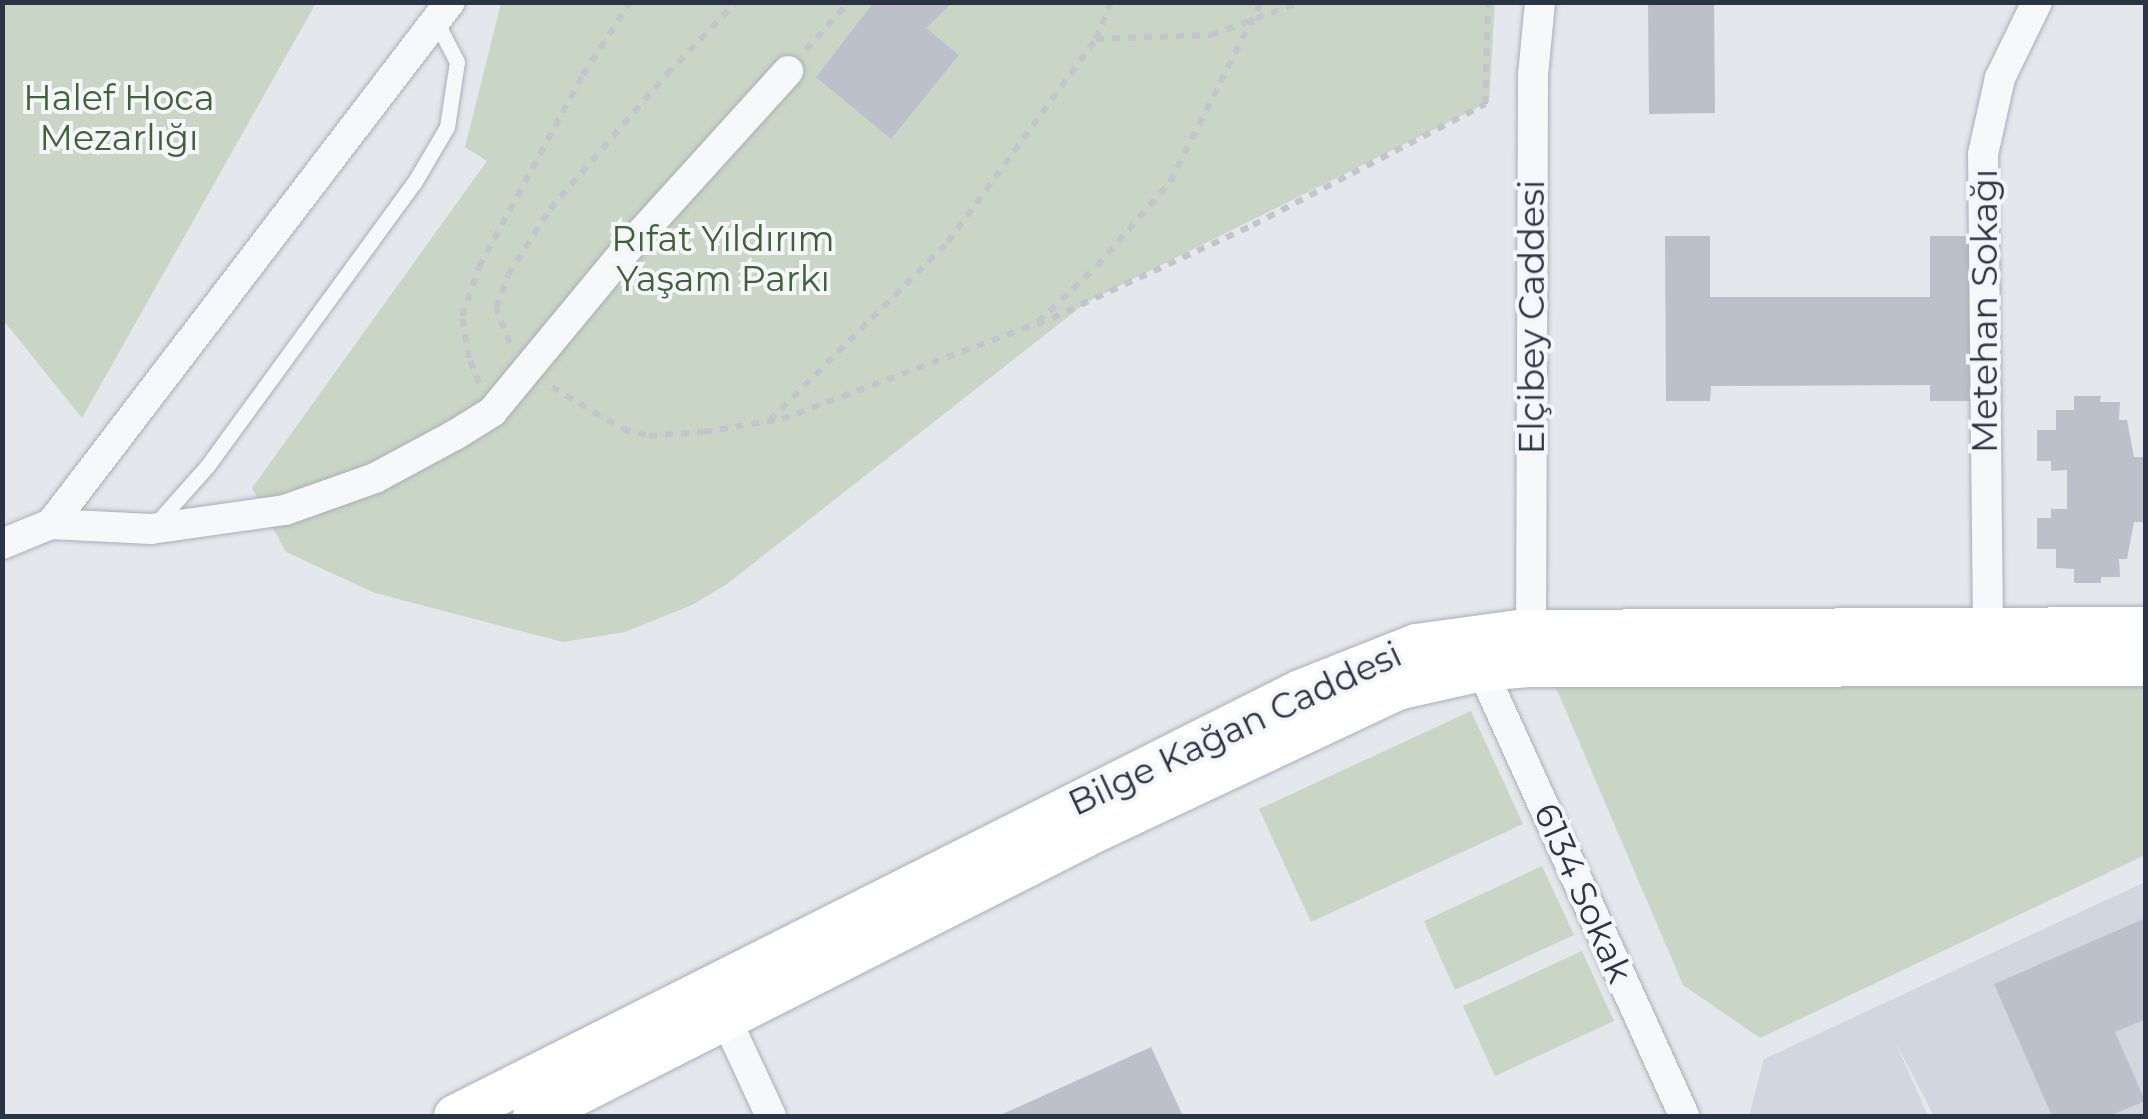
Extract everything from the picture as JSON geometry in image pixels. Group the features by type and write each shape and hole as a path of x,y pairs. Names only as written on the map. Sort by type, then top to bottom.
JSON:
{"street":[{"name":"Elçibey Caddesi","path":"1531,631 1533,75 1540,2"},
{"name":"Metehan Sokağı","path":"1988,629 1983,154 2000,78 2037,2"},
{"path":"52,524 443,13"},
{"path":"2,544 52,524 151,529 238,520 331,496 418,456 492,412 625,251 788,71"},
{"name":"Bilge Kağan Caddesi","path":"455,1116 1300,691 1416,646 1484,632 2146,628"},
{"name":"Bilge Kağan Caddesi","path":"534,1116 725,1017 1359,703 1437,678 1482,670 2146,665"},
{"name":"6134 Sokak","path":"1482,670 1684,1116"},
{"path":"725,1017 772,1116"}],"lane":[{"path":"151,529 208,465 414,182 446,128 457,62 443,13"}],"path":[{"path":"492,412 468,358 462,316 478,266 583,75 630,2"},
{"path":"788,71 848,2"},
{"path":"1111,2 1096,39 948,242 769,420 1036,324 1236,234 1486,104 1488,2"},
{"path":"1036,324 1098,266 1170,182 1261,2"},
{"path":"1096,39 1212,35 1301,2"}],"shaded area":[{"path":"2145,882 2145,1116 1934,1116 1895,1041 1928,1116 1749,1116 1764,1059"}],"green space":[{"name":"Halef Hoca Mezarlığı","path":"2,3 316,3 82,418 3,320"},
{"name":"Rıfat Yıldırım Yaşam Parkı","path":"501,3 1495,3 1489,102 1087,302 727,584 692,605 625,632 563,642 375,593 286,552 252,488 487,161 465,147"},
{"path":"1551,676 2145,676 2145,855 1760,1038 1683,985"},
{"path":"1471,711 1523,824 1311,922 1259,809"},
{"path":"1542,866 1574,935 1455,990 1424,921"},
{"path":"1582,951 1614,1021 1495,1076 1463,1006"}],"building":[{"path":"874,2 953,2 926,28 959,55 891,139 816,77"},
{"path":"1714,3 1715,113 1649,114 1648,4"},
{"path":"1665,236 1710,236 1710,297 1930,297 1930,236 1974,236 1975,401 1930,401 1930,385 1711,386 1710,401 1666,401"},
{"path":"2074,396 2101,396 2100,402 2120,402 2119,420 2127,420 2134,457 2146,457 2146,522 2134,522 2127,559 2119,559 2120,577 2101,577 2101,583 2074,583 2074,569 2056,568 2056,549 2037,549 2037,518 2051,518 2051,509 2067,509 2067,470 2051,471 2051,461 2037,461 2037,430 2056,430 2056,410 2074,410"},
{"path":"2146,918 2146,1019 2115,1032 2145,1101 2109,1116 2052,1116 1994,984"},
{"path":"1151,1047 1183,1116 998,1116"}]}
